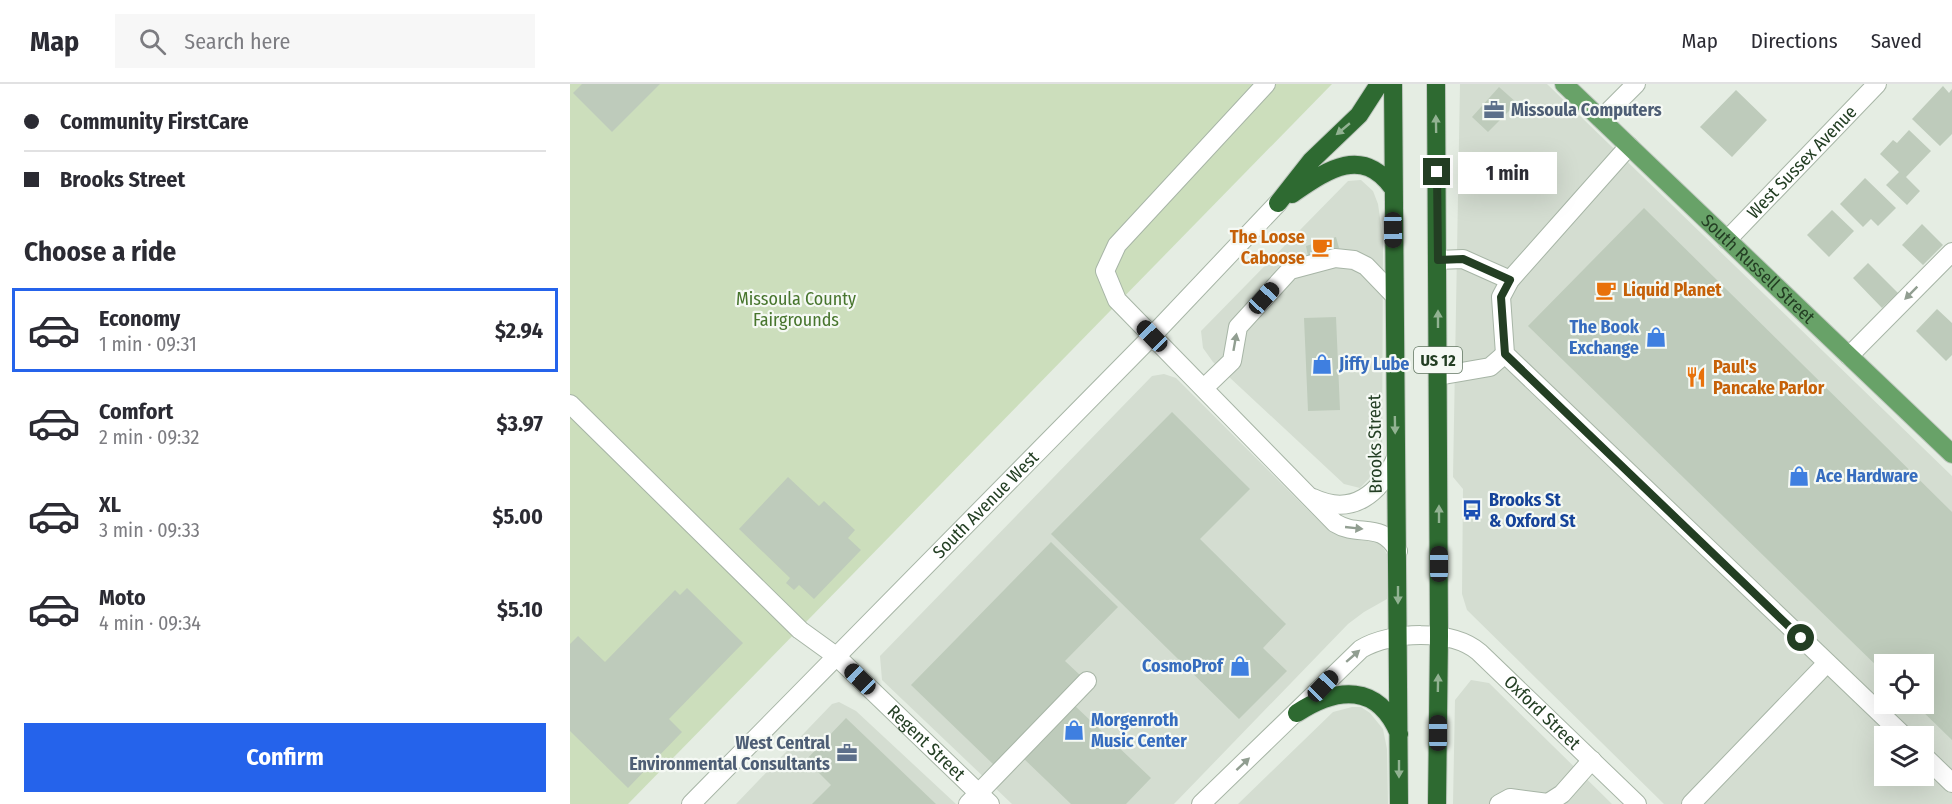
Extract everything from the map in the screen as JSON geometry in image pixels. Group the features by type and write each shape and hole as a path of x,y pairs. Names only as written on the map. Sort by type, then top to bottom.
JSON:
{"highway":[{"path":"1278,203 1311,161 1359,115 1379,84"},
{"name":"Brooks Street","path":"1393,84 1392,187 1398,551 1399,804"},
{"name":"US 12","path":"1436,84 1439,636 1437,804"},
{"path":"1278,203 1336,167 1358,164 1373,169 1382,173 1392,187"},
{"path":"1297,713 1322,698 1339,694 1355,695 1374,702 1389,717 1399,734"}],"main road":[{"name":"South Russell Street","path":"1564,84 1952,454"}],"street":[{"path":"1266,84 1117,245 1105,271 1113,296 1335,523 1351,529 1371,530 1382,534 1389,538 1398,551"},
{"path":"1601,119 1636,84"},
{"name":"West Sussex Avenue","path":"1727,240 1876,84"},
{"path":"1629,146 1510,280 1501,297 1505,354 1893,726"},
{"name":"South Avenue West","path":"691,804 1152,336 1278,203"},
{"path":"1849,356 1952,252"},
{"path":"1204,388 1232,361 1238,327 1290,270 1335,258 1354,260 1366,266 1394,294"},
{"path":"1438,260 1463,259 1510,280"},
{"path":"1438,376 1490,367 1505,354"},
{"name":"Regent Street","path":"570,404 801,630 836,656 979,800"},
{"path":"1313,498 1345,506 1363,501 1380,486 1396,458"},
{"path":"1201,804 1361,649 1377,640 1439,636"},
{"name":"Oxford Street","path":"1439,636 1461,640 1470,645 1637,804"},
{"path":"1691,804 1827,663"},
{"path":"979,800 1087,681"},
{"path":"1499,804 1510,798 1548,804 1562,794 1592,760"},
{"path":"1934,766 1952,783"}],"shaded area":[{"path":"1460,84 1547,84 1952,476 1952,804 1664,804 1467,610 1462,594 1463,489 1453,477"},
{"path":"1361,180 1373,191 1378,204 1383,239 1382,465 1360,488 1344,484 1213,362 1203,348 1201,331 1348,181"},
{"path":"1164,374 1176,378 1330,532 1371,538 1381,544 1388,556 1387,599 1348,624 1174,804 1012,804 882,680 880,656 1152,376"},
{"path":"1471,680 1489,683 1612,804 1453,804 1455,700"},
{"path":"839,702 856,711 956,804 736,804 832,704"},
{"path":"1361,707 1370,713 1383,729 1387,749 1388,804 1238,804 1333,712"}],"green space":[{"name":"Missoula County Fairgrounds","path":"570,84 1332,84 628,804 570,804"}],"building":[{"path":"582,84 660,84 612,132 573,93"},
{"path":"1943,86 1949,93 1952,89 1952,134 1940,146 1912,119"},
{"name":"Missoula Computers","path":"1499,87 1517,103 1488,132 1472,117"},
{"path":"1736,90 1767,120 1732,157 1700,127"},
{"path":"1909,130 1931,151 1906,177 1920,191 1907,205 1886,185 1899,172 1880,154 1893,140 1897,143"},
{"path":"1865,178 1896,208 1878,226 1871,219 1863,227 1840,204"},
{"path":"1644,208 1952,512 1952,740 1925,714 1934,714 1934,654 1874,654 1874,663 1528,326"},
{"path":"1832,210 1854,231 1829,257 1807,235"},
{"path":"1922,224 1943,245 1923,265 1902,245"},
{"name":"The Loose Caboose","path":"1336,237 1339,248 1308,256 1306,246"},
{"path":"1868,263 1898,293 1882,308 1853,278"},
{"path":"1937,309 1952,323 1952,355 1946,361 1916,331"},
{"name":"Jiffy Lube","path":"1336,317 1340,410 1308,411 1304,318"},
{"path":"1172,412 1250,489 1200,539 1286,624 1263,648 1287,671 1239,719 1051,534"},
{"path":"788,477 819,506 824,501 855,530 848,538 861,550 814,599 799,585 794,590 786,583 790,578 739,529"},
{"path":"1051,542 1118,607 1065,661 1081,676 994,765 911,685"},
{"path":"687,588 743,643 669,719 682,732 628,788 570,731 570,644 578,636 605,662 675,590 680,595"},
{"name":"Morgenroth Music Center","path":"1073,704 1151,778 1126,804 1071,804 1022,757"},
{"path":"846,718 936,804 812,804 831,785 806,760"}],"place":[{"name":"Missoula Computers","path":"1494,110"},
{"name":"The Loose Caboose","path":"1322,247"},
{"name":"Liquid Planet","path":"1606,290"},
{"name":"The Book Exchange","path":"1656,337"},
{"name":"Jiffy Lube","path":"1322,364"},
{"name":"Paul's Pancake Parlor","path":"1696,377"},
{"name":"Ace Hardware","path":"1799,476"},
{"name":"Brooks St & Oxford St","path":"1472,510"},
{"name":"CosmoProf","path":"1240,666"},
{"name":"Morgenroth Music Center","path":"1074,730"},
{"name":"West Central Environmental Consultants","path":"847,753"}],"route":[{"path":"1437,172 1438,260 1463,259 1478,268 1510,280 1501,297 1505,354 1801,638"}]}
